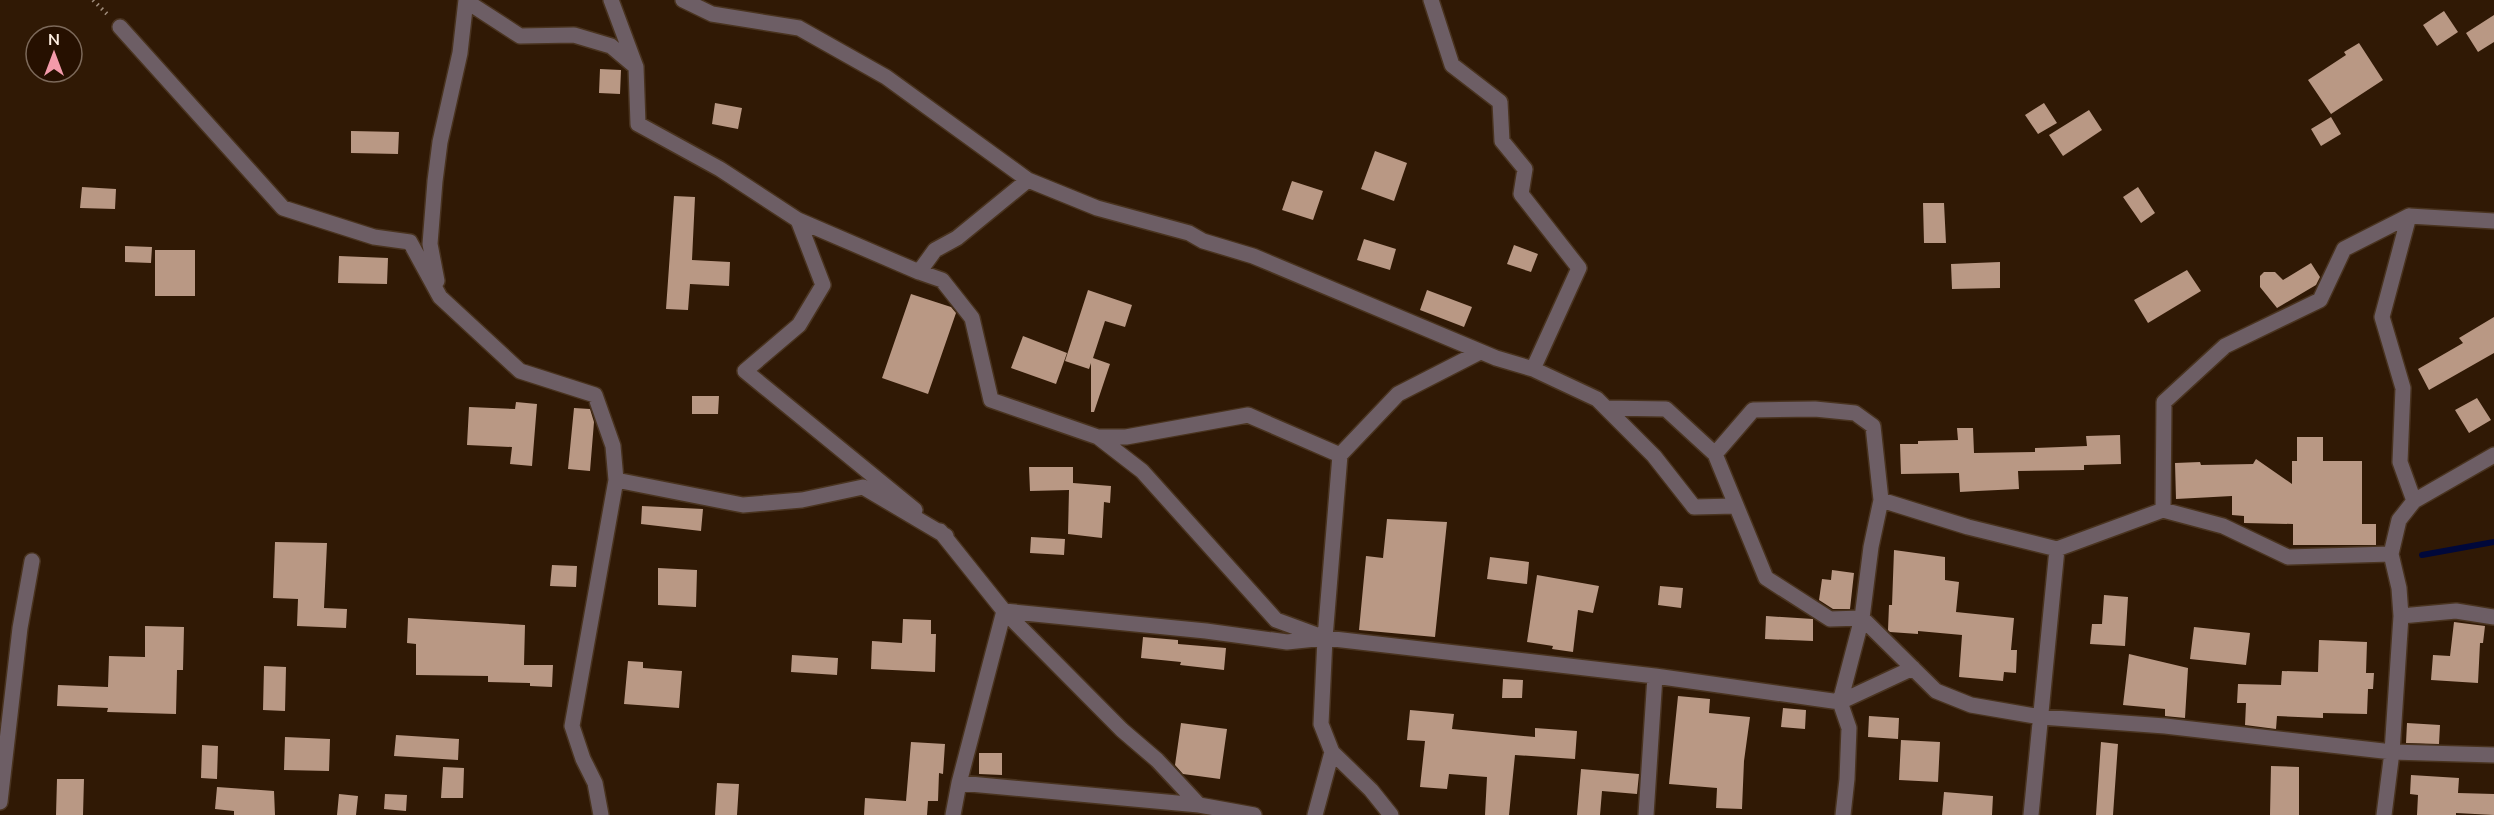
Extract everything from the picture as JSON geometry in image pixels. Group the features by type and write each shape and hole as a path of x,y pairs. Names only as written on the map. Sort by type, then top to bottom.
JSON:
{"street":[{"path":"440,297 430,244 435,181 440,142 460,53 466,0 520,36 574,34 611,46 636,68"},
{"path":"611,0 636,68 638,124 720,169 798,220 942,280 972,318 991,400 1098,436 1126,436 1248,415 1340,455"},
{"path":"683,0 712,14 799,28 886,77 1028,180 1097,208 1189,233 1203,240 1253,256 1480,352 1533,369 1597,399 1654,456 1694,507 1736,506"},
{"path":"1431,0 1452,65 1500,102 1502,141 1525,169 1521,194 1579,268 1533,369"},
{"path":"120,27 283,208 374,237 410,242 440,297 520,371 595,395 614,446 616,480 572,726 583,759 595,783 601,815"},
{"path":"920,272 935,250 957,238 1028,180"},
{"path":"2409,216 2382,317 2403,388 2400,462 2414,501"},
{"path":"2163,510 2164,402 2225,346 2320,300 2344,249 2409,216 2494,221"},
{"path":"798,220 823,285 799,325 745,371 857,460 946,536 1004,611 1122,730 1157,760 1199,805"},
{"path":"1391,815 1371,790 1332,752 1321,724 1325,638 1340,455 1398,394 1480,352"},
{"path":"1606,408 1666,409 1715,454 1766,578 1830,619 1862,618 1936,691 1971,705 2041,717 2165,726 2392,752 2494,755"},
{"path":"1715,454 1753,410 1815,409 1855,412 1873,426 1881,500 1871,547 1862,618 1840,702 1849,728 1843,815"},
{"path":"1098,436 1142,471 1276,620 1325,638"},
{"path":"2384,815 2392,752 2401,616 2399,588 2391,554 2399,520 2414,501 2494,455"},
{"path":"616,480 743,505 802,500 863,487 946,536"},
{"path":"1881,500 1968,527 2056,549 2163,510 2223,526 2288,557 2391,554"},
{"path":"2031,815 2056,549"},
{"path":"0,802 20,628 32,561"},
{"path":"1004,611 1206,630 1287,642 1325,638 1655,676 1840,702 1913,668"},
{"path":"953,815 959,783 1004,611"},
{"path":"2401,616 2456,611 2494,617"},
{"path":"1646,815 1655,676"},
{"path":"1315,815 1332,752"},
{"path":"959,783 1199,805 1254,815"}],"building":[{"path":"2444,11 2458,32 2437,46 2423,25"},
{"path":"2494,15 2494,42 2478,52 2466,33"},
{"path":"2359,43 2383,80 2331,114 2308,80 2346,55 2344,52"},
{"path":"600,69 621,70 620,94 599,93"},
{"path":"715,103 742,108 738,129 712,124"},
{"path":"2044,103 2057,123 2038,134 2025,115"},
{"path":"2089,110 2102,130 2063,156 2049,135"},
{"path":"2331,117 2341,134 2321,146 2311,129"},
{"path":"351,131 399,132 398,154 351,153"},
{"path":"1375,151 1407,163 1394,201 1361,189"},
{"path":"1292,181 1323,191 1313,220 1282,210"},
{"path":"82,187 116,189 115,209 80,208"},
{"path":"2138,187 2155,213 2141,223 2123,197"},
{"path":"674,196 695,197 692,260 730,262 729,286 690,284 688,310 666,309"},
{"path":"1923,203 1944,203 1946,243 1924,243"},
{"path":"1364,239 1396,249 1390,270 1357,260"},
{"path":"1514,245 1538,254 1531,272 1507,264"},
{"path":"125,246 152,247 151,263 125,262"},
{"path":"155,250 195,250 195,296 155,296"},
{"path":"339,256 388,258 387,284 338,283"},
{"path":"2000,262 2000,288 1952,289 1951,264"},
{"path":"2311,263 2320,277 2316,285 2277,308 2260,287 2260,276 2264,272 2275,272 2283,280"},
{"path":"2187,270 2201,291 2148,323 2134,300"},
{"path":"1088,290 1132,305 1125,327 1105,321 1093,358 1110,364 1094,412 1091,412 1091,363 1089,369 1065,361"},
{"path":"1427,290 1472,307 1464,327 1420,310"},
{"path":"911,294 951,307 956,313 928,394 882,378"},
{"path":"2494,317 2494,353 2429,390 2418,369 2463,343 2459,338"},
{"path":"1023,336 1067,353 1056,384 1011,368"},
{"path":"692,396 719,396 718,414 692,414"},
{"path":"2477,398 2491,420 2469,433 2455,410"},
{"path":"516,402 537,404 532,466 510,464 512,447 467,445 469,407 515,409"},
{"path":"574,408 590,409 594,422 590,471 568,469"},
{"path":"1957,428 1973,428 1974,453 2035,452 2035,448 2087,446 2086,436 2120,435 2121,464 2084,465 2084,470 2018,471 2019,489 1960,492 1959,473 1901,474 1900,444 1958,440"},
{"path":"2297,437 2323,437 2323,461 2362,461 2362,524 2376,524 2376,545 2293,545 2293,524 2244,523 2244,516 2232,515 2232,496 2176,499 2175,463 2253,464 2256,459 2292,484 2292,461 2297,461"},
{"path":"1029,467 1073,467 1073,483 1111,486 1110,503 1104,502 1102,538 1068,534 1069,490 1030,491"},
{"path":"642,506 703,509 701,531 641,524"},
{"path":"1387,519 1447,522 1435,637 1359,630 1366,556 1383,558"},
{"path":"1031,537 1065,539 1064,555 1030,553"},
{"path":"275,542 327,543 324,608 347,609 346,628 297,626 298,599 273,598"},
{"path":"1894,550 1945,557 1945,580 1959,582 1956,612 2014,618 2011,650 2017,650 2016,673 2004,672 2003,681 1959,677 1962,635 1918,631 1918,634 1888,630 1889,605 1892,605"},
{"path":"1490,557 1529,562 1527,584 1487,579"},
{"path":"552,565 577,566 576,587 550,586"},
{"path":"658,568 697,570 696,607 658,605"},
{"path":"1832,570 1854,573 1850,609 1833,609 1819,600 1822,579 1831,580"},
{"path":"1537,575 1599,586 1593,613 1578,610 1573,652 1527,642"},
{"path":"1660,586 1683,588 1681,608 1658,605"},
{"path":"2104,595 2128,597 2125,646 2090,644 2092,624 2102,624"},
{"path":"1766,616 1813,619 1813,641 1765,639"},
{"path":"408,618 525,625 524,665 553,665 552,687 530,686 530,683 488,682 488,676 416,675 416,644 407,643"},
{"path":"903,619 931,620 931,634 936,634 935,672 871,669 872,641 902,643"},
{"path":"2454,622 2485,626 2483,643 2480,643 2478,683 2431,680 2433,655 2450,656"},
{"path":"145,626 184,627 183,670 177,670 176,714 107,712 108,708 57,706 58,685 108,687 109,656 145,657"},
{"path":"2194,627 2250,633 2246,665 2190,659"},
{"path":"1143,637 1178,640 1178,644 1226,648 1224,670 1141,658"},
{"path":"2319,640 2367,642 2366,673 2374,673 2373,689 2368,689 2367,714 2323,713 2323,718 2277,716 2276,729 2245,725 2246,703 2237,703 2238,684 2281,685 2282,671 2318,672"},
{"path":"2129,654 2188,668 2185,718 2165,716 2165,709 2123,705"},
{"path":"792,655 838,658 837,675 791,672"},
{"path":"628,661 643,662 643,668 682,671 679,708 624,704"},
{"path":"264,666 286,667 285,711 263,710"},
{"path":"1503,679 1523,680 1522,698 1502,698"},
{"path":"1678,696 1710,699 1709,713 1750,717 1744,761 1742,809 1716,808 1717,788 1669,784"},
{"path":"1783,708 1806,710 1805,729 1781,727"},
{"path":"1410,710 1454,714 1452,729 1535,737 1535,728 1577,731 1575,759 1515,755 1509,815 1485,815 1487,777 1449,774 1447,789 1420,787 1425,741 1407,740"},
{"path":"1869,716 1899,718 1898,739 1868,737"},
{"path":"1181,723 1227,729 1220,779 1183,774 1175,765"},
{"path":"2407,723 2440,725 2439,744 2406,743"},
{"path":"396,735 459,739 458,760 394,756"},
{"path":"285,737 330,739 329,771 284,770"},
{"path":"1901,740 1940,742 1938,782 1899,780"},
{"path":"911,742 945,744 943,774 939,773 938,801 928,801 927,815 864,815 865,798 906,801"},
{"path":"2101,742 2118,744 2113,815 2096,815"},
{"path":"202,745 218,746 217,779 201,778"},
{"path":"979,753 1002,753 1002,775 979,774"},
{"path":"2271,766 2299,767 2299,815 2270,815"},
{"path":"443,767 464,768 463,798 441,798"},
{"path":"1581,769 1639,774 1637,794 1602,791 1600,815 1577,815"},
{"path":"2411,775 2459,778 2458,793 2494,794 2494,815 2456,813 2456,815 2417,815 2418,795 2410,794"},
{"path":"57,779 84,779 83,815 56,815"},
{"path":"717,783 739,784 737,815 715,815"},
{"path":"217,787 274,791 275,815 234,815 234,811 215,809"},
{"path":"1944,792 1993,796 1992,815 1942,815"},
{"path":"339,794 358,796 356,815 337,815"},
{"path":"385,794 407,795 406,811 384,809"}],"waterway":[{"path":"2422,555 2494,542"}]}
